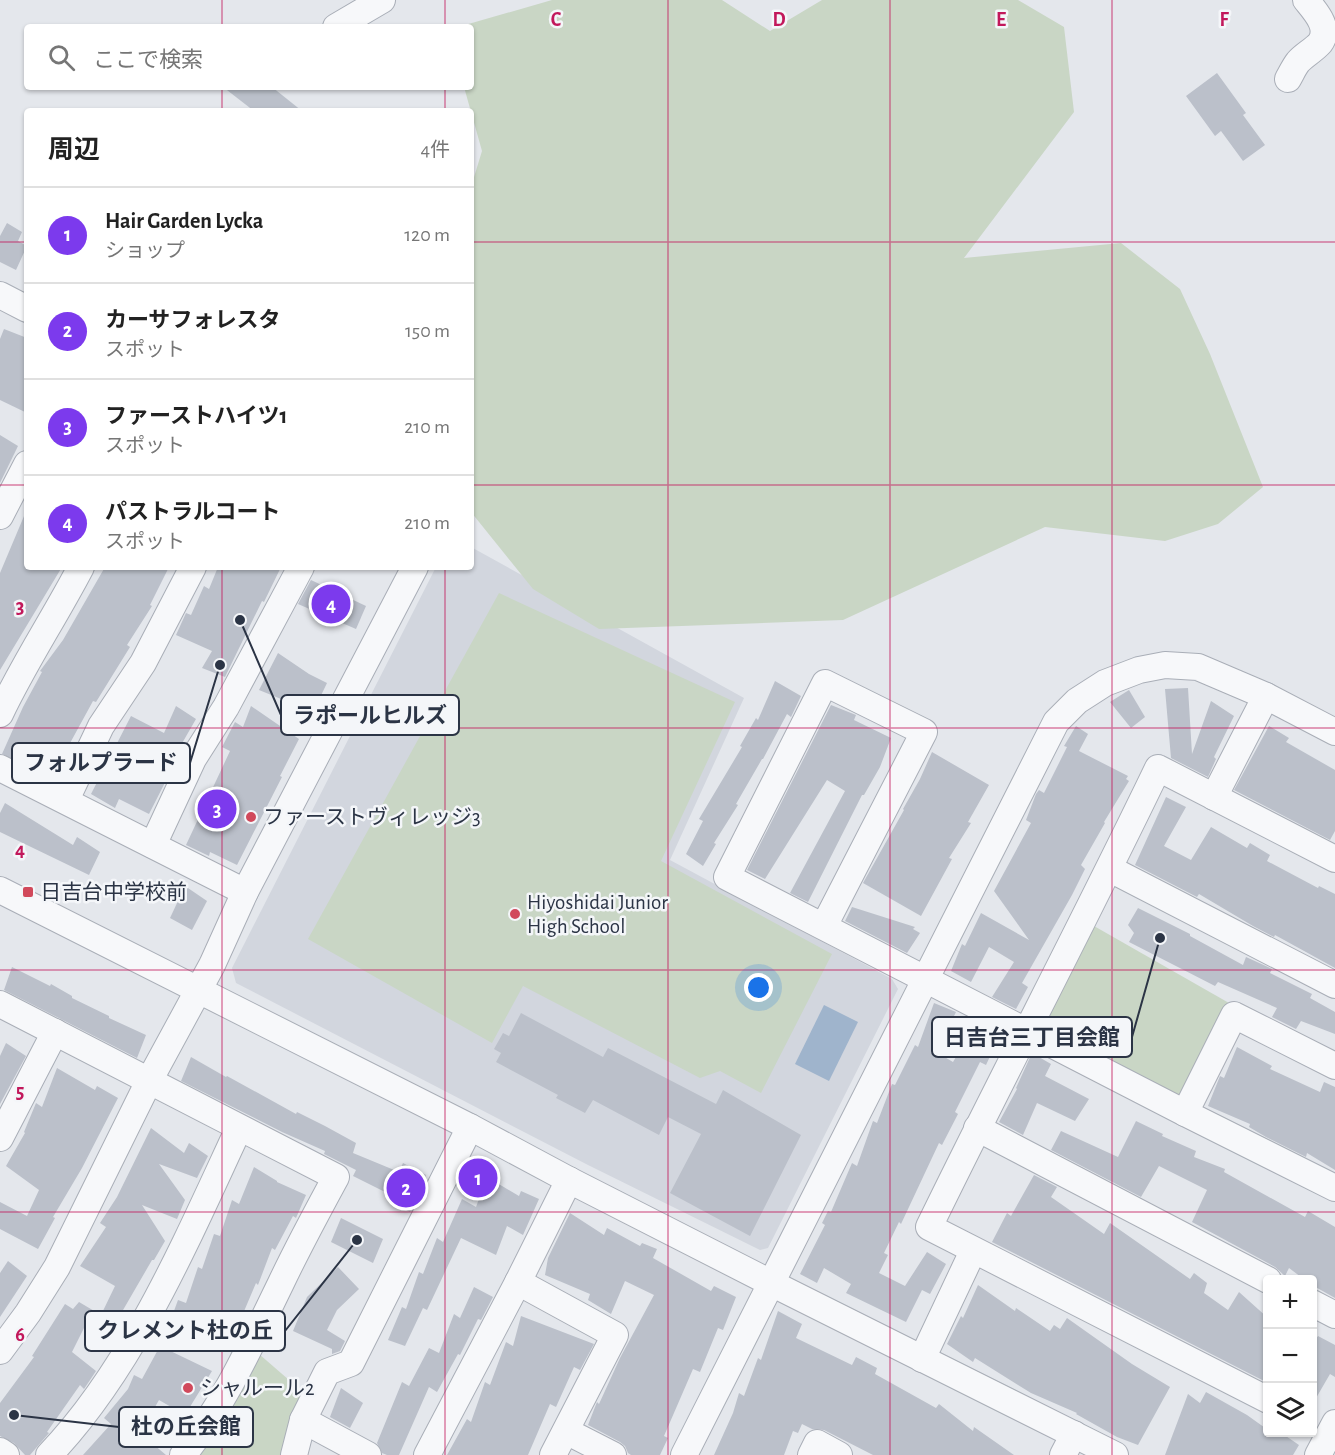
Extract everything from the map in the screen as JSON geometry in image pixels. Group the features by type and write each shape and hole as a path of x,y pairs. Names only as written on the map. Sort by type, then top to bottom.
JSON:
{"street":[{"path":"341,24 382,0"},
{"path":"1288,79 1298,63 1321,42 1323,37 1319,16 1306,0"},
{"path":"1,297 24,308"},
{"path":"0,516 24,470"},
{"path":"0,714 19,674 57,613 79,570"},
{"path":"66,800 101,726 142,663 191,570"},
{"path":"153,844 193,759 226,707 299,570"},
{"path":"0,1351 28,1313 57,1267 149,1081 200,989 245,892 413,570"},
{"path":"684,1455 1056,722 1077,701 1105,683 1139,670 1165,665 1198,667 1266,696 1335,732"},
{"path":"824,926 924,732 825,683 727,877 1335,1188"},
{"path":"1214,797 1266,696"},
{"path":"0,768 245,892"},
{"path":"1263,1397 928,1227 1110,869 1158,768 1335,859"},
{"path":"1110,869 1335,985"},
{"path":"0,890 470,1126 569,1180 922,1359 1068,1444 1115,1455"},
{"path":"0,1004 336,1177 242,1364 196,1439 183,1455"},
{"path":"1185,1113 1234,1015 1335,1066"},
{"path":"0,1138 55,1032"},
{"path":"294,1455 303,1420 327,1372 351,1363 470,1126"},
{"path":"49,1455 70,1434 103,1390 151,1309 239,1128"},
{"path":"977,1128 1263,1277"},
{"path":"427,1455 569,1180"},
{"path":"922,1359 973,1251"},
{"path":"518,1282 615,1335 553,1455"},
{"path":"1317,1306 1335,1315"},
{"path":"303,1420 368,1455"},
{"path":"1318,1455 1326,1426"},
{"path":"566,1431 613,1455"},
{"path":"811,1455 817,1443 840,1455"},
{"path":"0,1451 6,1455"}],"shaded area":[{"name":"Hiyoshidai Junior High School","path":"474,549 744,698 670,860 892,979 898,989 768,1248 760,1250 588,1165 236,983 232,968 434,570 474,570"}],"green space":[{"path":"552,0 722,0 770,31 822,0 1018,0 1064,27 1074,112 964,258 1121,243 1180,289 1210,354 1263,487 1218,524 1165,541 1045,527 843,620 599,629 533,589 474,516 474,177 482,151 474,123 474,108 470,108 465,90 474,90 474,24 468,24"},
{"path":"499,593 735,702 661,861 832,954 761,1093 720,1071 700,1078 523,986 492,1043 308,939"},
{"path":"1094,926 1229,1003 1188,1094 1176,1099 1051,1034 1045,1020"},
{"path":"259,1354 304,1393 284,1455 198,1455"}],"water":[{"path":"824,1005 858,1022 829,1081 795,1064"}],"building":[{"path":"1217,73 1246,113 1243,115 1265,145 1243,161 1221,131 1215,136 1186,96"},
{"path":"227,90 276,90 298,108 250,108"},
{"path":"7,223 22,232 18,241 24,244 24,253 16,270 0,262 0,236"},
{"path":"4,329 24,337 24,412 0,400 0,339"},
{"path":"0,435 18,446 0,483"},
{"path":"24,516 24,570 60,570 0,670 0,573"},
{"path":"103,570 168,570 150,605 152,606 127,645 130,647 96,702 93,701 63,756 67,758 56,780 2,754 42,672 40,671 63,640"},
{"path":"217,570 280,570 225,677 202,668 212,651 176,635 186,613 191,615 204,586 209,589"},
{"path":"311,580 366,606 356,629 298,604"},
{"path":"278,653 327,683 313,712 259,690"},
{"path":"775,681 801,696 791,717 787,714 703,866 686,854 703,821 699,819 742,747 740,746 756,718 758,720"},
{"path":"1188,688 1192,754 1211,701 1234,716 1214,757 1216,759 1208,777 1171,758 1165,689"},
{"path":"1129,690 1145,717 1131,728 1110,702"},
{"path":"831,705 856,715 854,720 891,738 880,767 862,795 808,902 790,893 845,791 827,780 765,879 747,870"},
{"path":"176,706 196,719 173,759 176,761 149,814 119,799 115,808 91,794 131,716 164,733"},
{"path":"251,706 299,739 237,865 210,852 209,856 186,845 230,751 222,747 235,722 243,727"},
{"path":"1076,726 1088,734 1079,751 1128,776 1126,779 1129,781 1081,865 1085,869 1072,895 1022,983 1028,987 1016,1009 992,997 1014,962 989,947 971,982 951,971 962,944 965,946 981,913 1029,940 994,891 1031,823 1026,820 1036,794 1039,790 1044,793 1067,747 1064,746"},
{"path":"1269,726 1289,738 1286,742 1335,770 1335,831 1330,840 1234,790"},
{"path":"932,752 989,785 968,822 971,823 949,858 952,859 921,916 863,883 904,810"},
{"path":"1166,797 1186,807 1164,846 1191,860 1211,827 1247,848 1250,843 1270,855 1267,861 1318,888 1319,886 1335,894 1335,968 1275,935 1274,937 1253,926 1199,894 1197,897 1135,865"},
{"path":"5,803 73,845 77,837 100,852 89,875 0,832 0,813"},
{"path":"185,886 207,901 192,930 170,918"},
{"path":"852,907 915,927 913,929 920,933 907,953 845,921"},
{"path":"1138,908 1190,934 1243,965 1246,957 1268,967 1272,969 1270,973 1312,994 1310,998 1335,1012 1335,1034 1301,1021 1296,1029 1272,1017 1277,1008 1218,982 1215,986 1129,942 1134,933 1128,925"},
{"path":"12,967 50,986 51,984 109,1018 146,1035 137,1058 4,990"},
{"path":"934,1003 956,1012 936,1052 953,1062 976,1023 999,1037 986,1065 980,1062 955,1112 958,1114 942,1145 939,1143 901,1224 899,1222 884,1253 888,1255 879,1273 905,1286 927,1252 946,1264 930,1294 922,1290 906,1322 846,1293 851,1284 824,1268 817,1283 800,1274 825,1225 822,1223 828,1211 831,1212 852,1163 857,1166 873,1121 877,1123 892,1084 895,1085 915,1045 918,1047"},
{"path":"521,1013 603,1057 608,1048 716,1104 723,1090 801,1135 750,1236 670,1193 701,1134 668,1117 659,1135 593,1100 585,1113 556,1098 558,1095 496,1062 501,1053 494,1049 503,1033 509,1036"},
{"path":"6,1043 26,1056 0,1104 0,1056"},
{"path":"1237,1047 1272,1066 1270,1069 1320,1092 1324,1082 1335,1087 1335,1170 1307,1153 1306,1157 1266,1137 1249,1127 1250,1124 1208,1106 1220,1076 1224,1078"},
{"path":"1032,1053 1051,1064 1045,1076 1089,1099 1075,1121 1037,1103 1023,1135 999,1122 1017,1089"},
{"path":"191,1057 296,1114 297,1112 356,1143 353,1153 399,1172 403,1163 426,1175 410,1212 387,1200 389,1194 353,1176 356,1170 324,1154 325,1151 181,1081"},
{"path":"57,1068 95,1090 97,1086 118,1098 38,1249 0,1229 0,1202 27,1216 39,1190 6,1166 25,1133 36,1103 42,1107"},
{"path":"1136,1121 1196,1151 1194,1157 1225,1169 1224,1172 1305,1217 1308,1211 1335,1227 1335,1298 1317,1288 1317,1275 1298,1275 1289,1268 1284,1275 1275,1267 1192,1222 1207,1190 1159,1166 1141,1197 1051,1150 1061,1131 1118,1157"},
{"path":"151,1128 184,1153 189,1143 208,1156 197,1178 159,1164 185,1200 177,1219 142,1205 165,1241 119,1317 127,1321 113,1343 85,1326 72,1352 96,1371 84,1389 80,1385 47,1432 49,1433 30,1455 25,1455 14,1443 0,1436 0,1403 34,1357 32,1356 65,1304 73,1309 79,1302 101,1315 115,1286 80,1266 106,1227 100,1223 117,1197"},
{"path":"254,1167 277,1182 306,1195 296,1218 293,1216 275,1250 272,1248 258,1285 256,1283 228,1349 211,1343 171,1319 178,1300 186,1303 198,1267 202,1269 214,1234 220,1236 232,1200 239,1204"},
{"path":"1034,1175 1057,1187 1051,1197 1104,1234 1110,1223 1190,1279 1194,1273 1207,1283 1204,1293 1228,1310 1239,1292 1263,1314 1263,1380 992,1242 1007,1213 1011,1216"},
{"path":"487,1177 519,1196 521,1191 539,1199 523,1235 507,1226 496,1255 461,1238 427,1310 423,1308 405,1346 388,1340 402,1307 406,1309 419,1272 423,1274 437,1238 443,1242 462,1199 476,1207"},
{"path":"570,1213 604,1235 607,1228 640,1246 642,1243 657,1249 653,1258 711,1291 714,1286 736,1297 723,1330 718,1328 700,1372 693,1369 664,1436 668,1438 660,1455 631,1455 620,1442 588,1425 597,1402 599,1404 620,1358 654,1295 625,1281 611,1314 588,1300 590,1294 545,1275 548,1258"},
{"path":"341,1218 383,1239 373,1263 331,1242"},
{"path":"8,1261 27,1276 0,1317 0,1273"},
{"path":"338,1267 359,1289 337,1310 327,1330 345,1341 340,1351 332,1354 332,1349 293,1331 307,1297"},
{"path":"978,1285 1015,1311 1016,1308 1050,1331 1054,1325 1060,1329 1067,1318 1132,1364 1170,1387 1138,1445 1117,1437 1077,1413 1031,1393 975,1358 973,1362 947,1344 961,1316 963,1318"},
{"path":"474,1287 493,1297 481,1320 478,1319 460,1355 458,1354 437,1392 429,1387 399,1455 382,1453 377,1443 402,1382 409,1386 429,1348 439,1353 454,1314 460,1318"},
{"path":"778,1311 802,1324 796,1338 852,1365 856,1357 877,1368 875,1374 936,1408 939,1404 973,1431 974,1427 1014,1455 873,1455 824,1430 812,1429 802,1424 798,1433 793,1431 784,1455 714,1455 733,1413 739,1393 744,1396 758,1358 761,1360"},
{"path":"521,1316 594,1344 580,1370 574,1367 556,1407 550,1404 528,1455 447,1455 467,1419 471,1422 485,1382 490,1385 506,1342 513,1346"},
{"path":"1317,1338 1335,1345 1335,1377 1330,1374 1317,1396 1317,1383"},
{"path":"160,1346 212,1371 185,1415 159,1400 140,1433 166,1455 83,1455 111,1424 104,1418 128,1389 134,1375 142,1379"},
{"path":"341,1388 363,1403 350,1428 330,1417"},
{"path":"1206,1392 1263,1426 1263,1437 1287,1437 1299,1445 1293,1455 1165,1455 1188,1394 1200,1403"}],"place":[{"name":"パストラルコート","path":"331,604"},
{"name":"ラポールヒルズ","path":"240,620"},
{"name":"フォルプラード","path":"220,665"},
{"name":"ファーストハイツ1","path":"217,809"},
{"name":"ファーストヴィレッジ3","path":"251,817"},
{"name":"日吉台中学校前","path":"28,892"},
{"name":"Hiyoshidai Junior High School","path":"515,914"},
{"name":"日吉台三丁目会館","path":"1160,938"},
{"name":"Hair Garden Lycka","path":"478,1178"},
{"name":"カーサフォレスタ","path":"406,1188"},
{"name":"クレメント杜の丘","path":"357,1240"},
{"name":"シャルール2","path":"188,1388"},
{"name":"杜の丘会館","path":"14,1415"}]}
